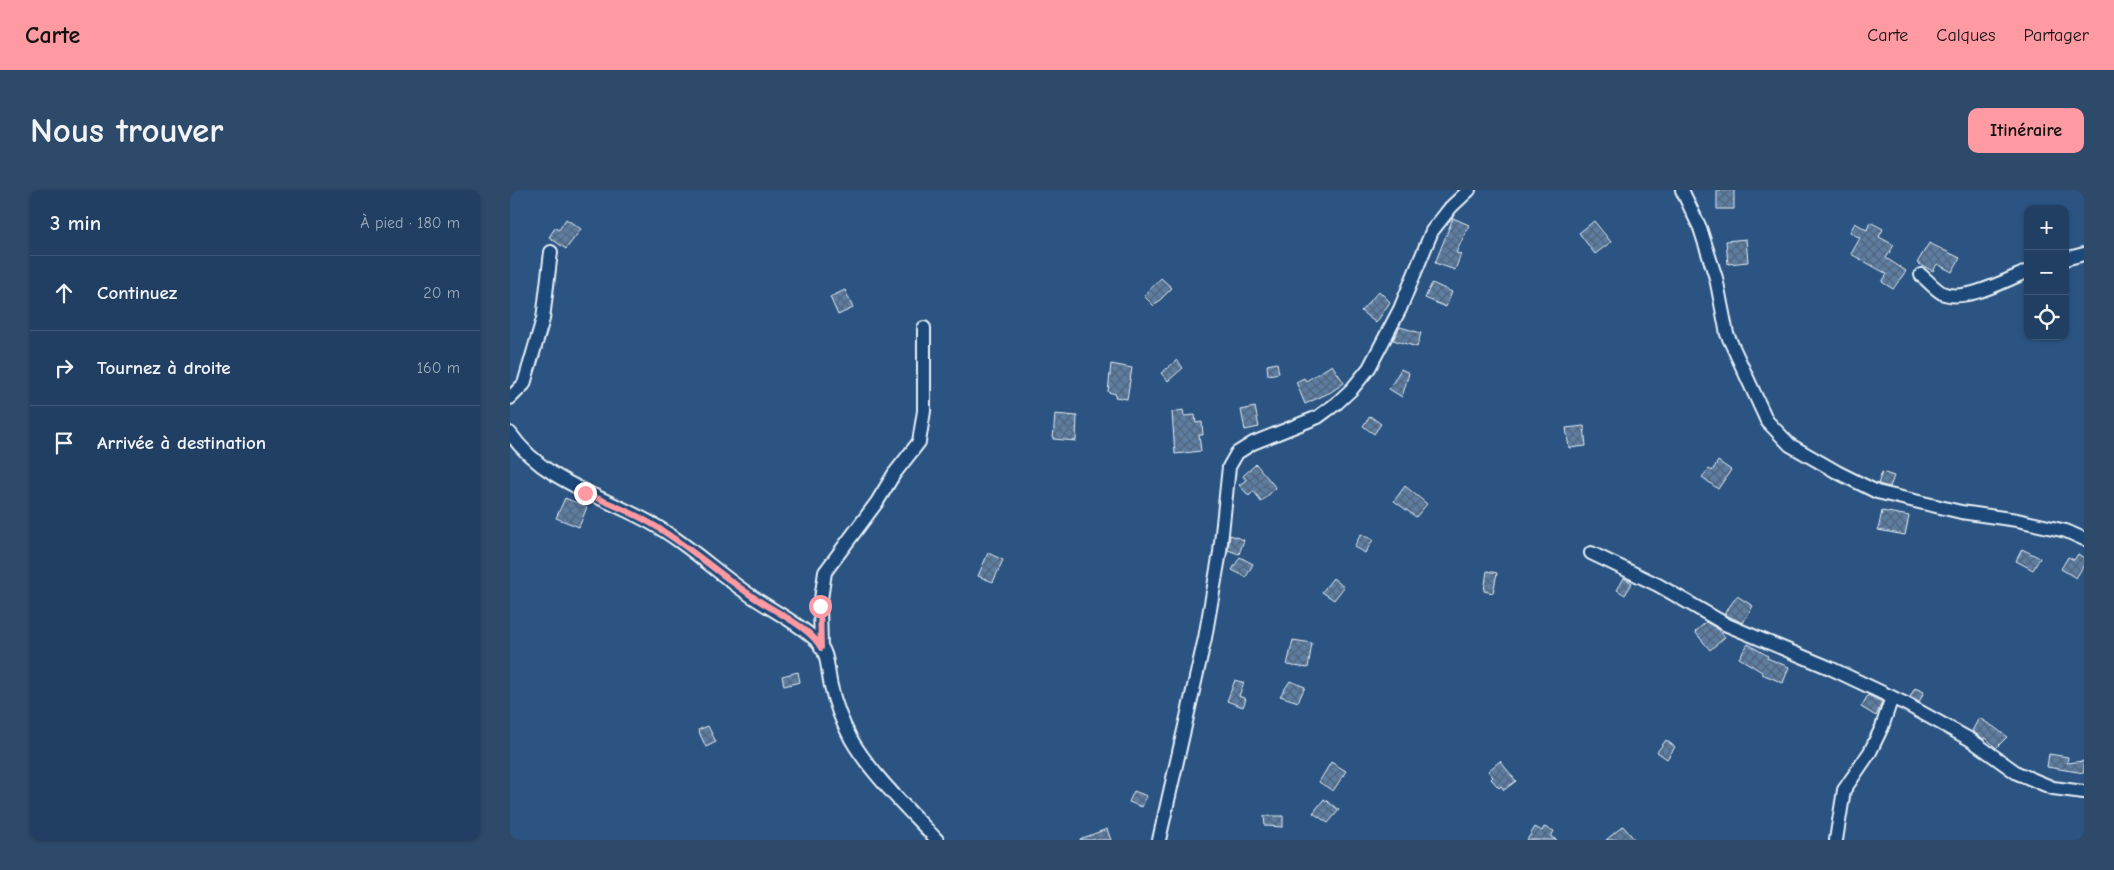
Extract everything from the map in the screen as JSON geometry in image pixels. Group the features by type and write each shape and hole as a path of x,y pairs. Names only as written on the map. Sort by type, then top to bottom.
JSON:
{"street":[{"path":"1159,840 1205,638 1220,552 1229,467 1237,453 1252,443 1318,417 1352,389 1370,368 1400,309 1432,231 1451,207 1469,190"},
{"path":"1682,190 1700,228 1716,278 1727,334 1767,420 1790,445 1877,492 1961,512 2066,531 2084,539"},
{"path":"510,398 524,384 542,319 551,252"},
{"path":"2069,257 2084,254"},
{"path":"1921,275 1942,293 1958,296 1989,287 2024,273"},
{"path":"821,648 820,606 825,572 877,502 894,474 919,442 924,411 924,328"},
{"path":"510,433 531,458 585,493 649,522 674,538 748,594 818,641 826,656 830,685 839,712 851,738 863,757 936,840"},
{"path":"1591,553 1658,585 1727,625 1830,668 1892,697 1971,740 2016,773 2053,788 2084,792"},
{"path":"1836,840 1844,790 1870,752 1882,727 1892,697"}],"building":[{"path":"1717,190 1734,190 1734,209 1717,209"},
{"path":"1453,218 1469,225 1456,253 1461,254 1455,270 1435,263"},
{"path":"566,219 581,229 566,249 549,237 555,228 559,230"},
{"path":"1594,221 1611,242 1595,254 1579,233"},
{"path":"1870,222 1883,229 1879,237 1894,245 1886,258 1906,271 1893,289 1882,282 1887,274 1851,254 1860,238 1850,232 1855,223 1867,230"},
{"path":"1746,239 1748,262 1728,264 1726,241"},
{"path":"1929,243 1960,258 1952,272 1937,264 1933,271 1917,263"},
{"path":"1161,278 1172,288 1154,306 1144,296"},
{"path":"1432,283 1452,292 1446,307 1425,298"},
{"path":"845,290 853,308 838,315 830,297"},
{"path":"1379,291 1390,302 1376,323 1361,311"},
{"path":"1400,327 1421,333 1417,347 1393,340"},
{"path":"1177,360 1183,368 1168,381 1161,373"},
{"path":"1277,363 1279,373 1268,375 1267,365"},
{"path":"1111,364 1132,368 1127,399 1115,397 1116,394 1108,392"},
{"path":"1332,365 1344,383 1331,392 1305,404 1296,382 1304,378 1306,381"},
{"path":"1401,369 1409,373 1402,397 1389,389"},
{"path":"1255,407 1259,427 1245,430 1241,410"},
{"path":"1183,410 1184,416 1195,415 1196,423 1202,422 1203,435 1199,435 1201,451 1175,454 1172,412"},
{"path":"1055,414 1077,416 1076,441 1053,439"},
{"path":"1370,416 1381,424 1374,434 1363,426"},
{"path":"1584,426 1586,446 1569,448 1566,428"},
{"path":"1718,461 1731,470 1718,489 1702,477 1709,469 1712,471"},
{"path":"1256,464 1276,488 1261,502 1254,491 1249,496 1239,485 1246,480 1243,476"},
{"path":"1882,472 1894,476 1890,487 1878,484"},
{"path":"1405,486 1427,504 1416,517 1394,501"},
{"path":"565,498 587,507 579,527 556,518"},
{"path":"1882,511 1909,516 1905,535 1878,530"},
{"path":"1361,534 1373,540 1365,553 1354,547"},
{"path":"1230,535 1244,540 1239,554 1228,550"},
{"path":"2022,549 2040,558 2033,570 2016,561"},
{"path":"988,553 1003,560 993,582 978,576"},
{"path":"2078,554 2084,558 2084,565 2076,578 2061,569 2068,557 2074,560"},
{"path":"1240,557 1253,564 1246,577 1232,570"},
{"path":"1487,571 1497,573 1493,593 1484,591"},
{"path":"1333,578 1344,587 1334,600 1322,592"},
{"path":"1624,578 1632,583 1625,595 1617,590"},
{"path":"1737,596 1753,606 1743,623 1724,614"},
{"path":"1706,622 1718,629 1725,637 1710,650 1695,632"},
{"path":"1293,640 1312,643 1308,668 1287,665"},
{"path":"1748,644 1768,656 1767,658 1789,667 1783,683 1762,674 1762,672 1739,658"},
{"path":"798,672 800,682 784,686 782,676"},
{"path":"1235,680 1244,683 1239,696 1246,699 1243,707 1227,701"},
{"path":"1290,681 1305,687 1298,702 1280,696"},
{"path":"1915,688 1924,692 1919,702 1910,697"},
{"path":"1868,695 1882,702 1876,716 1861,707"},
{"path":"1979,718 2007,737 1996,748 1985,737 1984,739 1972,731"},
{"path":"708,726 716,742 706,747 698,730"},
{"path":"1666,740 1675,747 1667,759 1657,752"},
{"path":"2049,754 2068,757 2067,763 2084,761 2084,773 2047,767"},
{"path":"1500,761 1516,781 1504,790 1501,786 1499,788 1491,779 1493,777 1488,771"},
{"path":"1331,762 1346,771 1333,791 1319,782"},
{"path":"1134,791 1147,796 1142,807 1129,802"},
{"path":"1324,799 1339,810 1328,823 1313,813"},
{"path":"1264,816 1283,816 1283,827 1265,826"},
{"path":"1623,826 1635,840 1606,840"},
{"path":"1535,827 1542,831 1544,827 1554,831 1551,837 1557,840 1527,840"},
{"path":"1107,829 1111,840 1080,840 1080,839"}],"route":[{"path":"585,493 649,522 674,538 748,594 804,630 818,641 821,648 820,606"}]}
